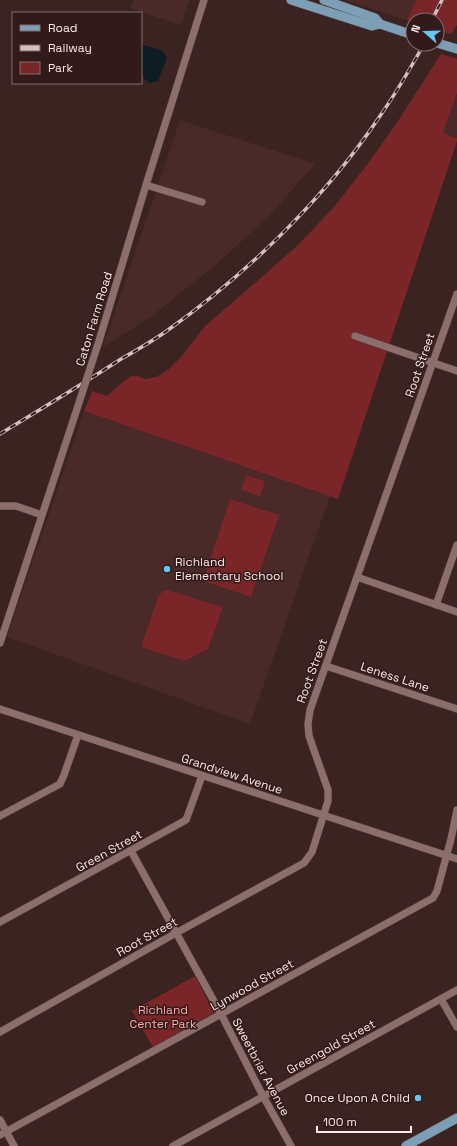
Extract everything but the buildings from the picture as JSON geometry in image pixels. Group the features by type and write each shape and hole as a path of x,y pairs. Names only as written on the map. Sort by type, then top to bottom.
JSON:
{"main road":[{"path":"291,0 372,26 380,24 405,32"},
{"path":"324,0 375,18 380,24"},
{"path":"445,46 455,49"},
{"path":"406,1146 457,1118"}],"street":[{"name":"Caton Farm Road","path":"0,643 99,341 204,0"},
{"path":"146,185 202,202"},
{"name":"Root Street","path":"0,1032 304,863 312,852 328,801 328,790 309,736 308,724 310,710 457,294"},
{"path":"355,336 457,371"},
{"path":"0,506 16,506 42,515"},
{"path":"436,605 457,545"},
{"path":"358,577 457,612"},
{"name":"Leness Lane","path":"326,666 457,710"},
{"name":"Grandview Avenue","path":"0,709 457,860"},
{"path":"0,816 60,784 78,735"},
{"name":"Green Street","path":"0,922 186,820 202,776"},
{"name":"Lynwood Street","path":"3,1134 434,898 447,856 457,810"},
{"name":"Sweetbriar Avenue","path":"131,851 221,1014 263,1096 291,1146"},
{"name":"Greengold Street","path":"173,1146 457,990"},
{"path":"441,999 457,1027"},
{"path":"0,1120 3,1134 14,1146"}],"shaded area":[{"path":"133,0 189,0 181,25 130,8"},
{"path":"345,0 416,0 411,12 405,12 405,19"},
{"path":"457,93 457,138 443,133"},
{"path":"180,120 315,164 270,215 219,262 152,316 103,347"},
{"name":"Richland Elementary School","path":"84,411 330,496 250,724 7,637"}],"green space":[{"path":"416,0 457,0 457,25 451,34 445,32 445,12 411,12"},
{"path":"441,54 457,59 457,93 443,133 457,138 457,141 338,499 84,411 92,391 107,396 131,376 138,376 145,379 156,377 168,370 181,357 205,326 297,246 334,207 369,162 396,124"},
{"path":"246,475 265,481 260,496 241,490"},
{"path":"230,499 279,515 251,597 203,581"},
{"path":"167,590 223,607 208,649 185,661 141,647 158,597 163,591"},
{"name":"Richland Center Park","path":"195,976 214,1013 153,1047 132,1011"}],"water":[{"path":"142,44 163,51 167,58 158,81 150,83 144,79 142,74"}],"railway":[{"path":"436,12 442,0"},
{"path":"0,434 162,334 198,308 256,259 310,205 335,176 392,99 419,52"}],"place":[{"name":"Richland Elementary School","path":"167,569"},
{"name":"Once Upon A Child","path":"418,1098"}]}
